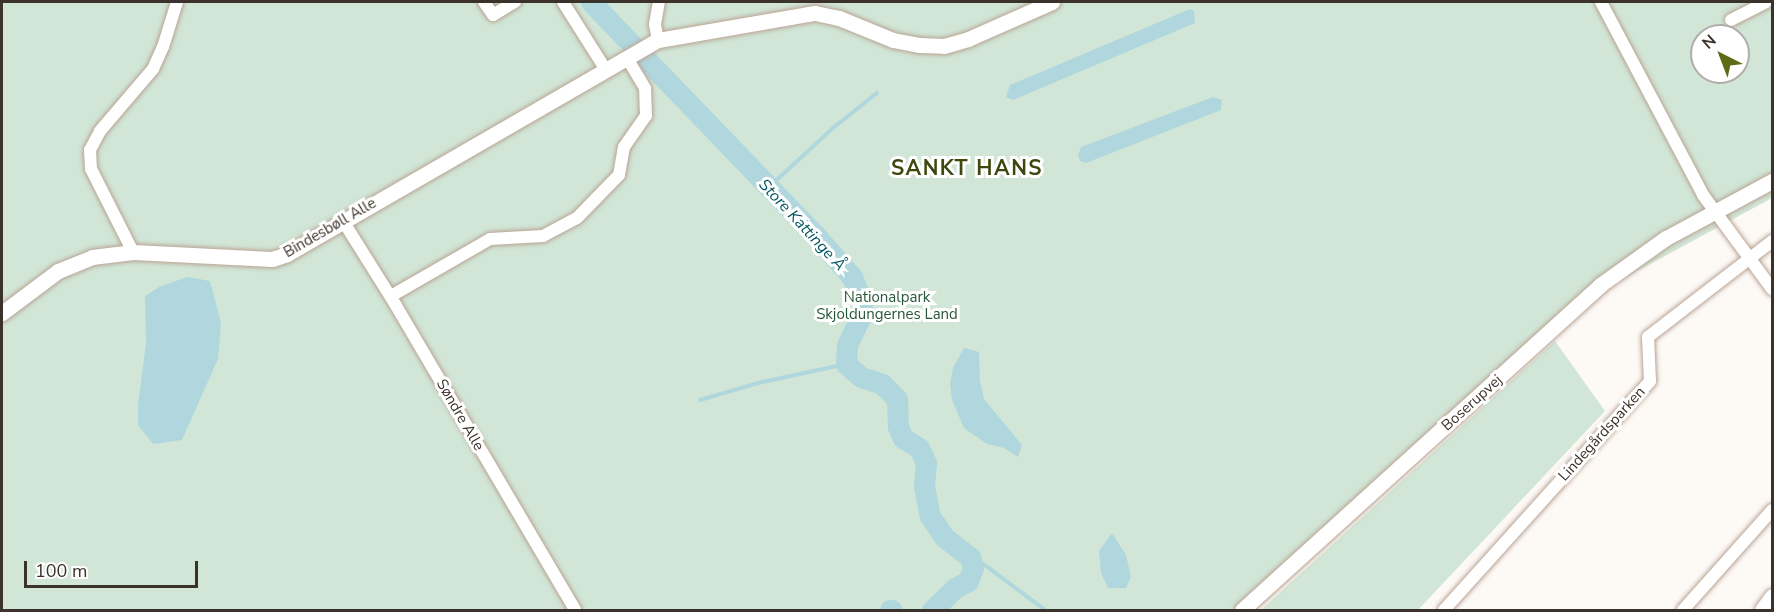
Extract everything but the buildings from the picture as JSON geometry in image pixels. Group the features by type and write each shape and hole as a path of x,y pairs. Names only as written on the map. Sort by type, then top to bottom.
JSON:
{"street":[{"path":"133,252 91,169 90,150 100,131 153,69 163,47 177,2"},
{"path":"483,2 493,15 515,2"},
{"path":"563,2 606,70"},
{"path":"658,40 655,24 659,2"},
{"name":"Bindesbøll Alle","path":"2,313 58,271 92,257 133,252 272,259 305,245 658,40 814,13 839,18 893,40 919,45 944,46 968,39 1052,2"},
{"path":"1601,2 1714,212 1773,289"},
{"path":"1731,20 1766,2"},
{"path":"391,296 490,238 543,236 577,218 619,175 624,147 646,116 648,105 645,88 627,58"},
{"name":"Boserupvej","path":"1242,610 1600,285 1638,255 1773,181"},
{"name":"Søndre Alle","path":"343,221 391,296 575,610"},
{"name":"Lindegårdsparken","path":"1444,610 1650,381 1648,337 1773,241"},
{"path":"1683,610 1773,510"}],"green space":[{"name":"Nationalpark Skjoldungernes Land","path":"2,2 1772,2 1772,198 1615,283 1247,610 2,610"},
{"path":"1555,341 1605,411 1418,610 1261,610"}],"water":[{"path":"1190,9 1194,11 1195,23 1013,100 1006,97 1010,85"},
{"path":"1213,97 1222,100 1221,110 1086,163 1080,161 1078,155 1081,147"},
{"path":"187,277 210,281 221,323 218,359 182,440 153,444 138,425 138,405 146,343 145,296 159,287"},
{"path":"964,348 979,352 980,381 984,399 1022,445 1018,457 1004,448 987,444 964,428 952,400 950,383 953,368"},
{"path":"1112,533 1126,555 1131,577 1126,588 1108,588 1101,573 1099,551"}],"waterway":[{"name":"Store Kattinge Å","path":"591,2 816,236 852,277 862,300 862,314 847,345 846,364 861,377 882,384 897,399 898,427 903,438 919,448 926,463 924,486 930,516 944,537 970,557 973,568 968,581 955,588 932,610"},
{"path":"769,187 833,128 877,93"},
{"path":"700,400 758,383 846,364"},
{"path":"970,557 982,563 1045,610"}],"district":[{"name":"SANKT HANS","path":"967,168"}]}
